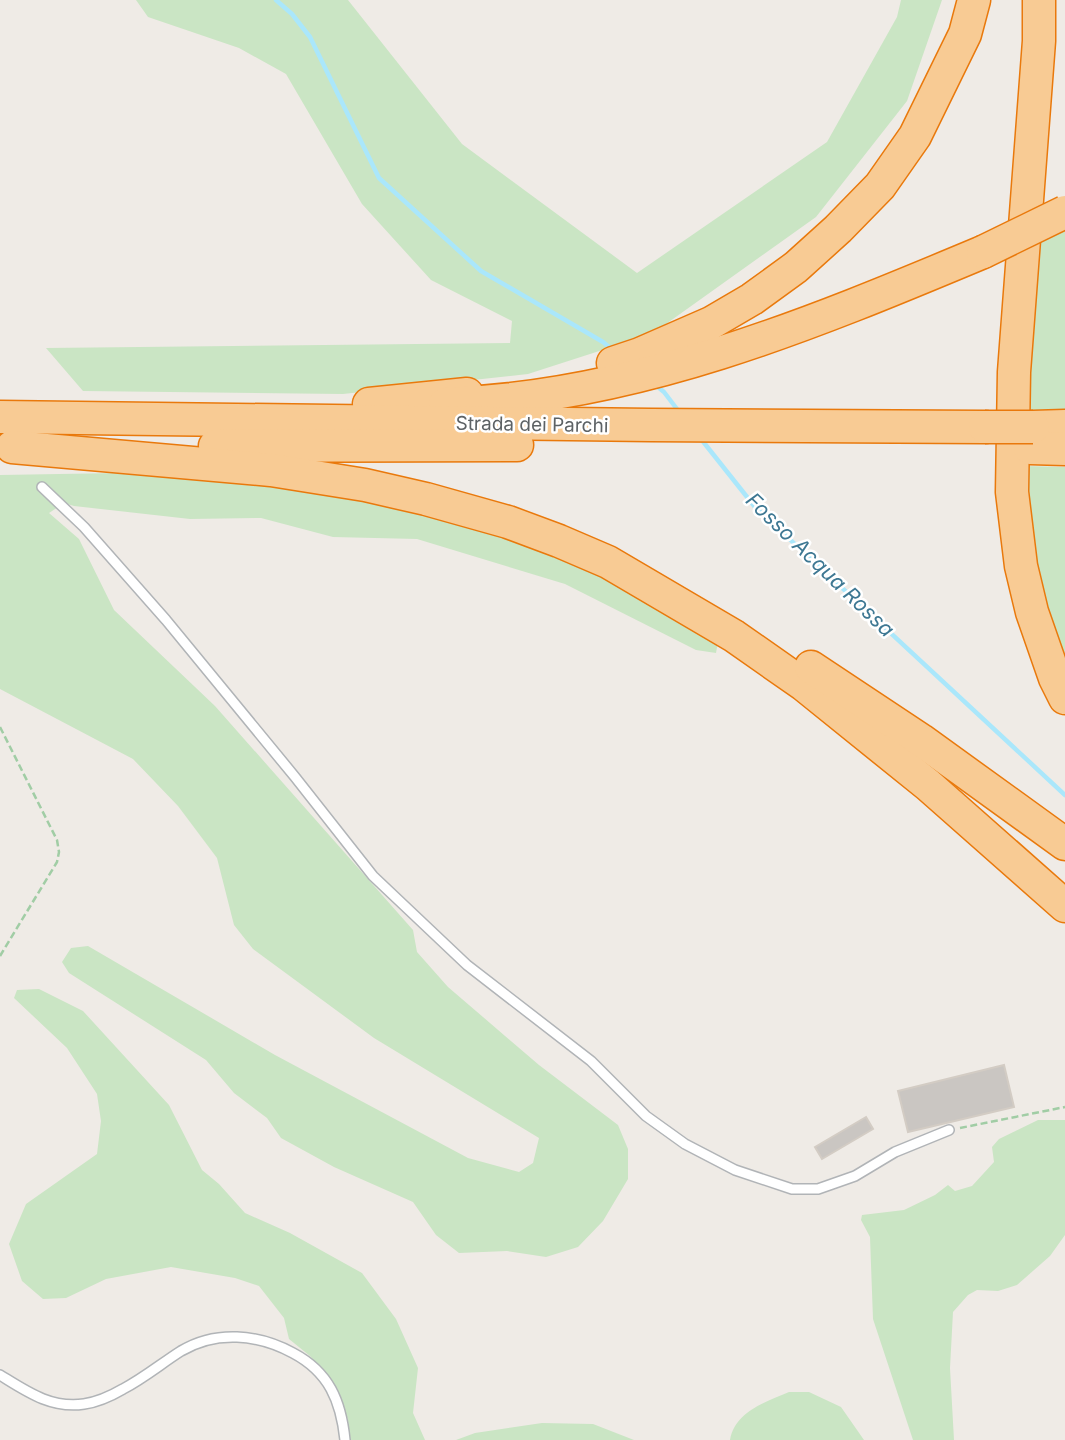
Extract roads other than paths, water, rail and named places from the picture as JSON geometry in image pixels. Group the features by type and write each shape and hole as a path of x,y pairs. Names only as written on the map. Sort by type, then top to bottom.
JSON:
{"highway":[{"path":"613,373 640,355 711,323 752,299 796,267 880,186 915,136 965,34 974,0"},
{"path":"1039,0 1039,41 1014,372 1012,492 1020,566 1032,612 1055,678 1065,698"},
{"path":"62,418 478,402 556,392 613,373 705,358 822,318 983,252 1065,212"},
{"name":"Strada dei Parchi","path":"0,417 652,435 1031,438 1065,449"},
{"name":"Strada dei Parchi","path":"1031,438 1065,426"},
{"name":"Strada dei Parchi","path":"6,447 652,435"},
{"path":"6,447 271,470 354,483 426,499 559,541 680,592 745,627 921,740 1065,844"},
{"path":"608,562 734,636 793,677 909,770 1065,906"}],"lane":[{"path":"42,487 84,527 166,620 373,876 467,965 591,1061 646,1116 685,1144 735,1170 792,1189 818,1189 855,1176 895,1152 949,1130"},
{"path":"0,1375 28,1393 47,1401 82,1405 101,1400 125,1388 194,1345 216,1338 253,1338 271,1342 299,1355 323,1376 336,1397 345,1440"}],"waterway":[{"name":"Fosso Acqua Rossa","path":"276,0 292,14 310,37 379,178 481,271 614,351"},
{"name":"Fosso Acqua Rossa","path":"653,383 664,392 680,413"},
{"name":"Fosso Acqua Rossa","path":"701,439 755,507 1065,795"}]}
